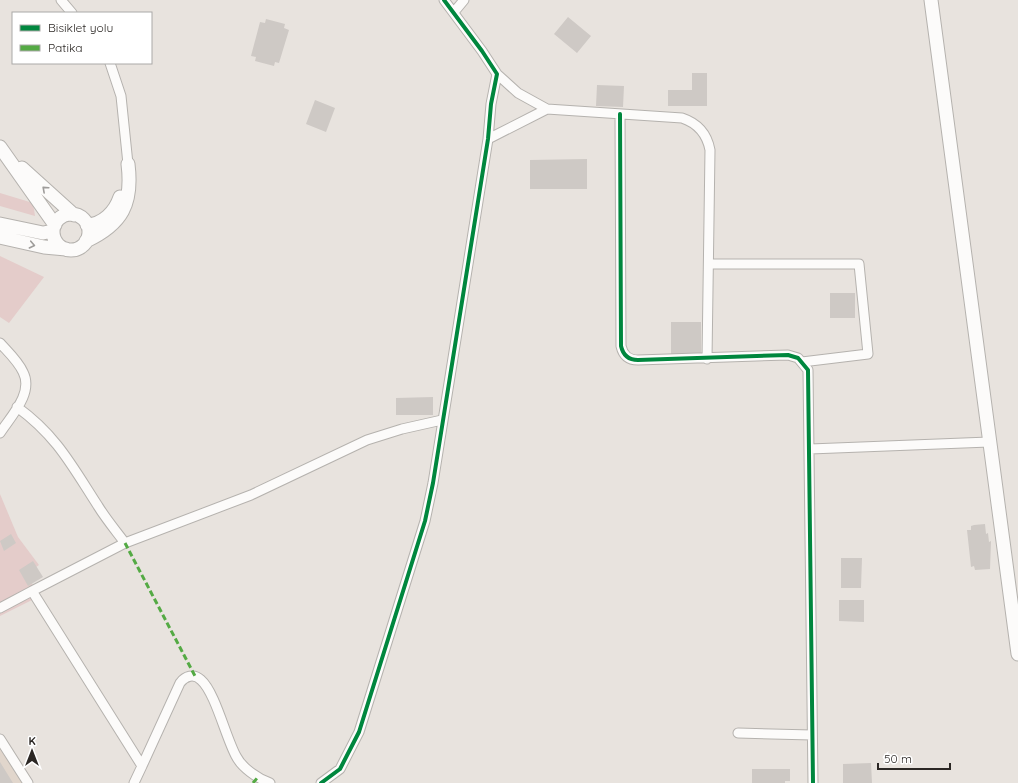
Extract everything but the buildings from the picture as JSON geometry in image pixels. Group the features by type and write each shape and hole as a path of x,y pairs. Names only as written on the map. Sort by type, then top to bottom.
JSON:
{"street":[{"path":"61,0 71,12"},
{"path":"444,0 497,74 518,93 547,109 682,118 695,124 704,133 710,150 707,359"},
{"path":"454,12 464,0"},
{"path":"932,0 1018,654"},
{"path":"0,237 44,248 78,249 86,241 104,233 117,222 123,211 129,190 128,164 120,92 110,64"},
{"path":"321,783 334,775 342,766 359,732 425,521 433,484 488,139 491,104 497,74"},
{"path":"488,139 547,109"},
{"path":"620,114 622,350 626,357 634,360 707,359 788,355 802,362 868,354 859,264 709,264"},
{"path":"3,150 74,215 84,220 87,225 88,236 86,241"},
{"path":"3,150 54,228 56,242 66,249"},
{"path":"87,225 102,221 112,212 118,201 128,164"},
{"path":"0,224 43,233 54,228 63,216 74,215"},
{"path":"0,343 20,367 25,377 24,395 0,433"},
{"path":"802,362 809,376 812,783"},
{"path":"17,407 39,425 59,445 99,508 125,543"},
{"path":"0,608 125,543 251,495 367,440 402,429 442,420"},
{"path":"810,449 990,442"},
{"path":"32,591 142,766"},
{"path":"134,783 180,684 188,677 195,676 203,682 210,694 236,758 250,772 270,783"},
{"path":"738,733 812,735"},
{"path":"0,740 28,783"}],"shaded area":[{"path":"0,193 33,203 35,216 0,206"},
{"path":"0,256 44,277 9,323 0,317"},
{"path":"0,494 18,537 39,565 26,574 40,596 0,616"},
{"path":"0,748 23,783 0,783"}],"marked path":[{"path":"125,543 195,676"},
{"path":"253,783 258,777"}],"cycle path":[{"path":"321,783 340,769 359,732 425,521 433,483 488,139 491,104 497,74 444,0"},
{"path":"620,114 621,346 623,352 629,358 638,360 788,355 798,358 808,370 813,783"}]}
